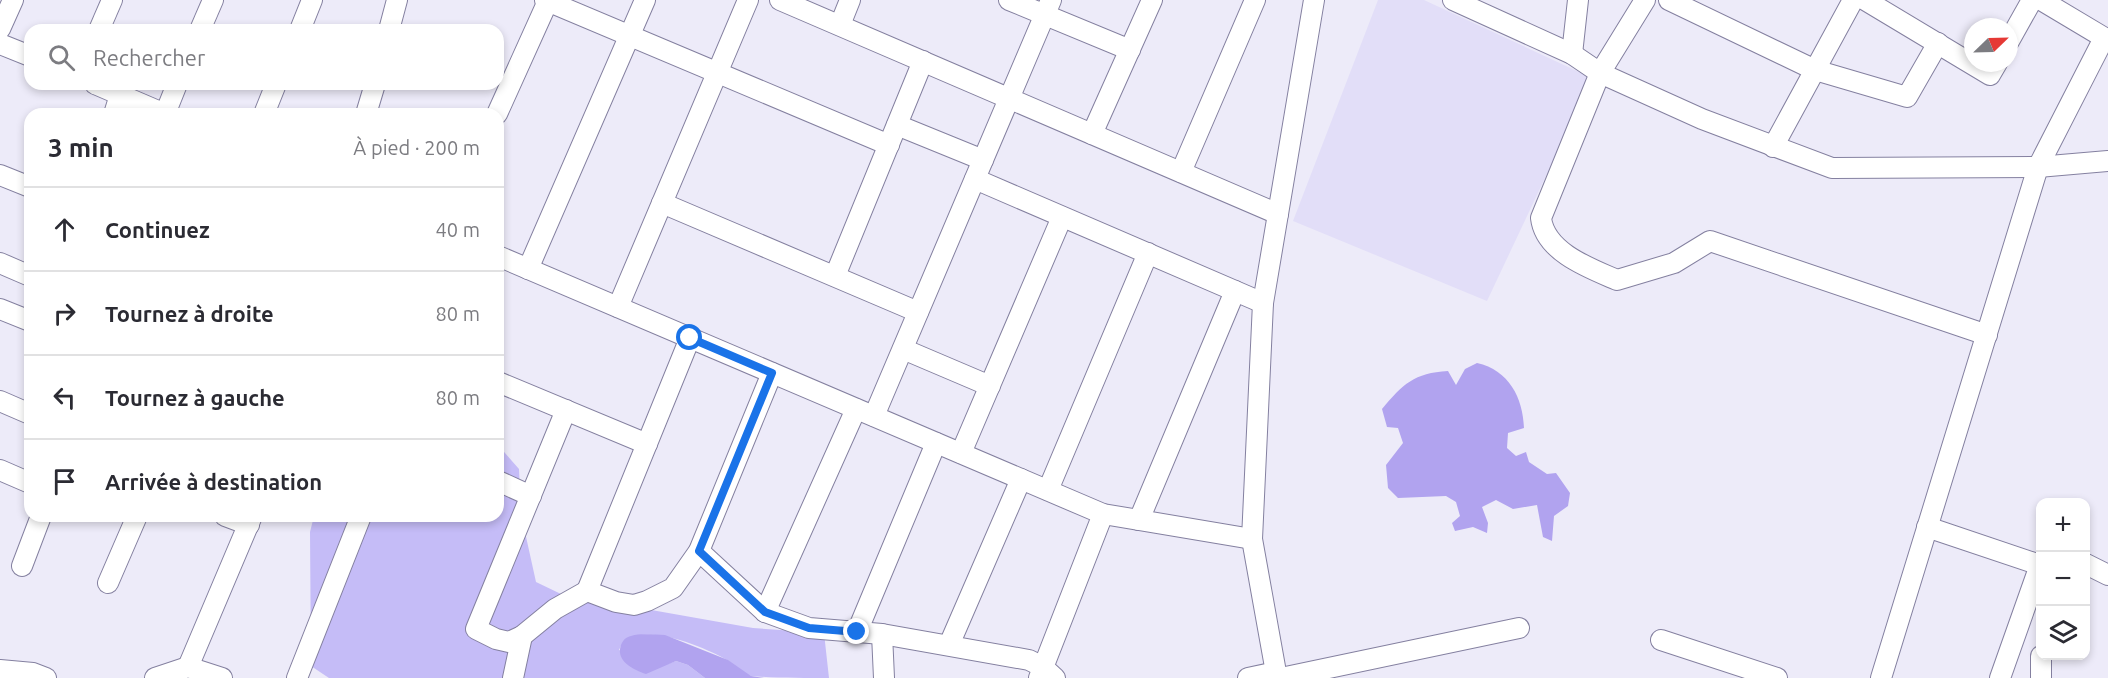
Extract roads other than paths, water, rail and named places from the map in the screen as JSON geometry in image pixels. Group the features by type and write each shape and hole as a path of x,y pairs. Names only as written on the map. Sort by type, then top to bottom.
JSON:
{"street":[{"path":"0,29 13,0"},
{"path":"102,24 112,0"},
{"path":"203,24 213,0"},
{"path":"302,24 312,0"},
{"path":"391,24 397,0"},
{"path":"528,269 645,0"},
{"path":"618,307 748,0"},
{"path":"780,0 1278,214"},
{"path":"840,25 850,0"},
{"path":"1009,0 1048,8 1130,50"},
{"path":"1092,134 1152,0"},
{"path":"1181,172 1255,0"},
{"path":"1278,676 1252,538 1263,303 1314,0"},
{"path":"1453,0 1484,7 1572,54 1600,73 1702,119 1832,168 2038,167 2108,162"},
{"path":"1572,54 1578,0"},
{"path":"1645,0 1600,73 1541,218 1542,230 1549,241 1582,264 1617,280 1628,279 1674,262 1710,241 1987,335"},
{"path":"1669,0 1815,70 1907,97 1938,43"},
{"path":"1773,147 1853,0"},
{"path":"1865,0 1964,59"},
{"path":"2018,25 2032,0"},
{"path":"1881,678 2038,167 2106,39 2041,0"},
{"path":"505,78 546,1 888,145"},
{"path":"765,612 865,412 903,349 1048,8"},
{"path":"0,44 24,54"},
{"path":"835,276 923,61"},
{"path":"109,90 151,108"},
{"path":"167,108 175,90"},
{"path":"266,108 274,90"},
{"path":"368,108 373,90"},
{"path":"498,108 502,90"},
{"path":"116,108 120,95"},
{"path":"897,125 983,160"},
{"path":"0,175 24,185"},
{"path":"975,179 1263,303"},
{"path":"662,203 918,312"},
{"path":"961,453 1062,217"},
{"path":"1048,490 1148,253"},
{"path":"504,259 1103,514 1252,538"},
{"path":"0,263 24,273"},
{"path":"1139,520 1235,291"},
{"path":"0,309 24,319"},
{"path":"566,410 477,629 495,639 509,642 522,636 555,609 587,591 690,338"},
{"path":"903,349 990,386"},
{"path":"587,591 616,602 634,604 647,601 673,588 699,551 772,373"},
{"path":"504,384 647,444"},
{"path":"0,401 24,411"},
{"path":"857,632 936,443"},
{"path":"0,470 24,480"},
{"path":"949,645 1021,479"},
{"path":"504,484 531,496"},
{"path":"699,551 765,612 809,628 882,634 1029,660 1046,674 1103,514"},
{"path":"22,566 39,522"},
{"path":"108,583 134,522"},
{"path":"188,667 250,522"},
{"path":"297,678 359,522"},
{"path":"1928,527 2036,564"},
{"path":"2090,566 2108,575"},
{"path":"2000,678 2036,576"},
{"path":"1248,678 1278,676 1519,628"},
{"path":"882,634 884,678"},
{"path":"513,678 522,636"},
{"path":"1661,640 1777,678"},
{"path":"2041,660 2042,678"},
{"path":"155,678 188,667 222,678"},
{"path":"0,670 33,673 46,678"}]}
